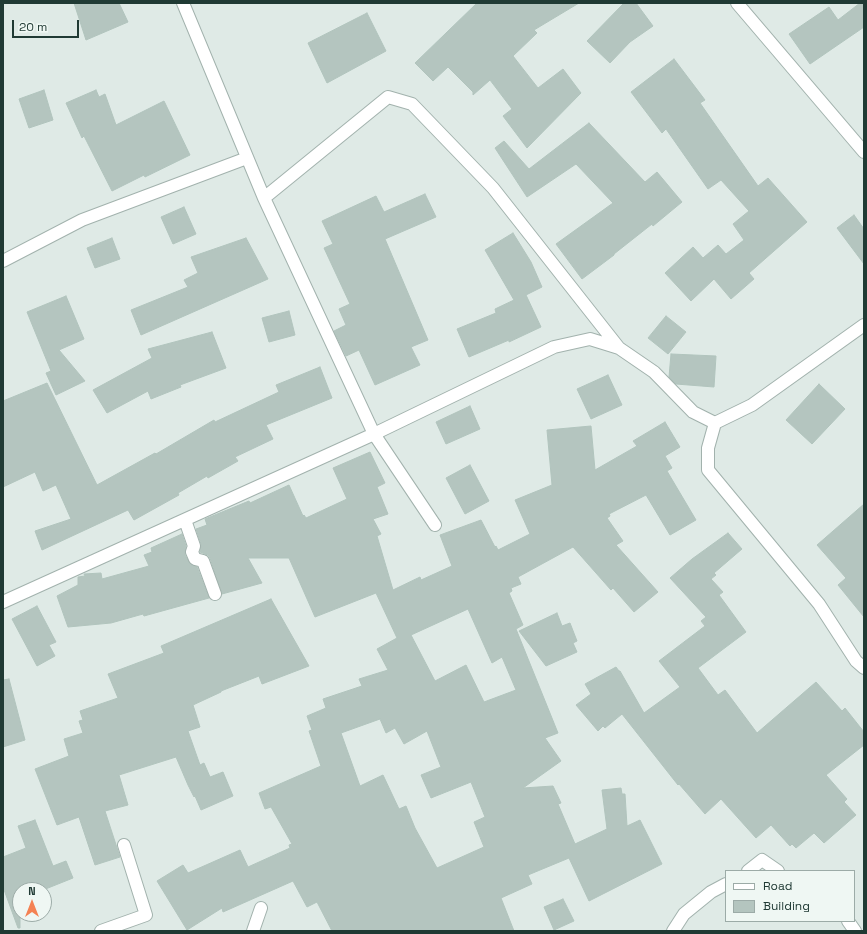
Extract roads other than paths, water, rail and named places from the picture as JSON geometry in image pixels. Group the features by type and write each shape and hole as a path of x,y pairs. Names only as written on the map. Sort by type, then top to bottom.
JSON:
{"street":[{"path":"184,3 264,198 374,434 435,525"},
{"path":"737,3 864,152"},
{"path":"264,198 388,97 412,104 493,188 619,348"},
{"path":"3,261 82,220 247,158"},
{"path":"864,326 752,405 715,423 708,448 708,470 819,604 856,661 864,668"},
{"path":"3,602 374,434 554,347 590,339 619,348 654,372 693,412 715,423"},
{"path":"185,520 194,546 192,552 195,559 203,561 215,594"},
{"path":"101,931 146,915 124,845"},
{"path":"749,870 762,860 777,870"},
{"path":"673,931 684,914 711,892 725,885"},
{"path":"253,931 260,908"},
{"path":"849,922 855,931"}]}
